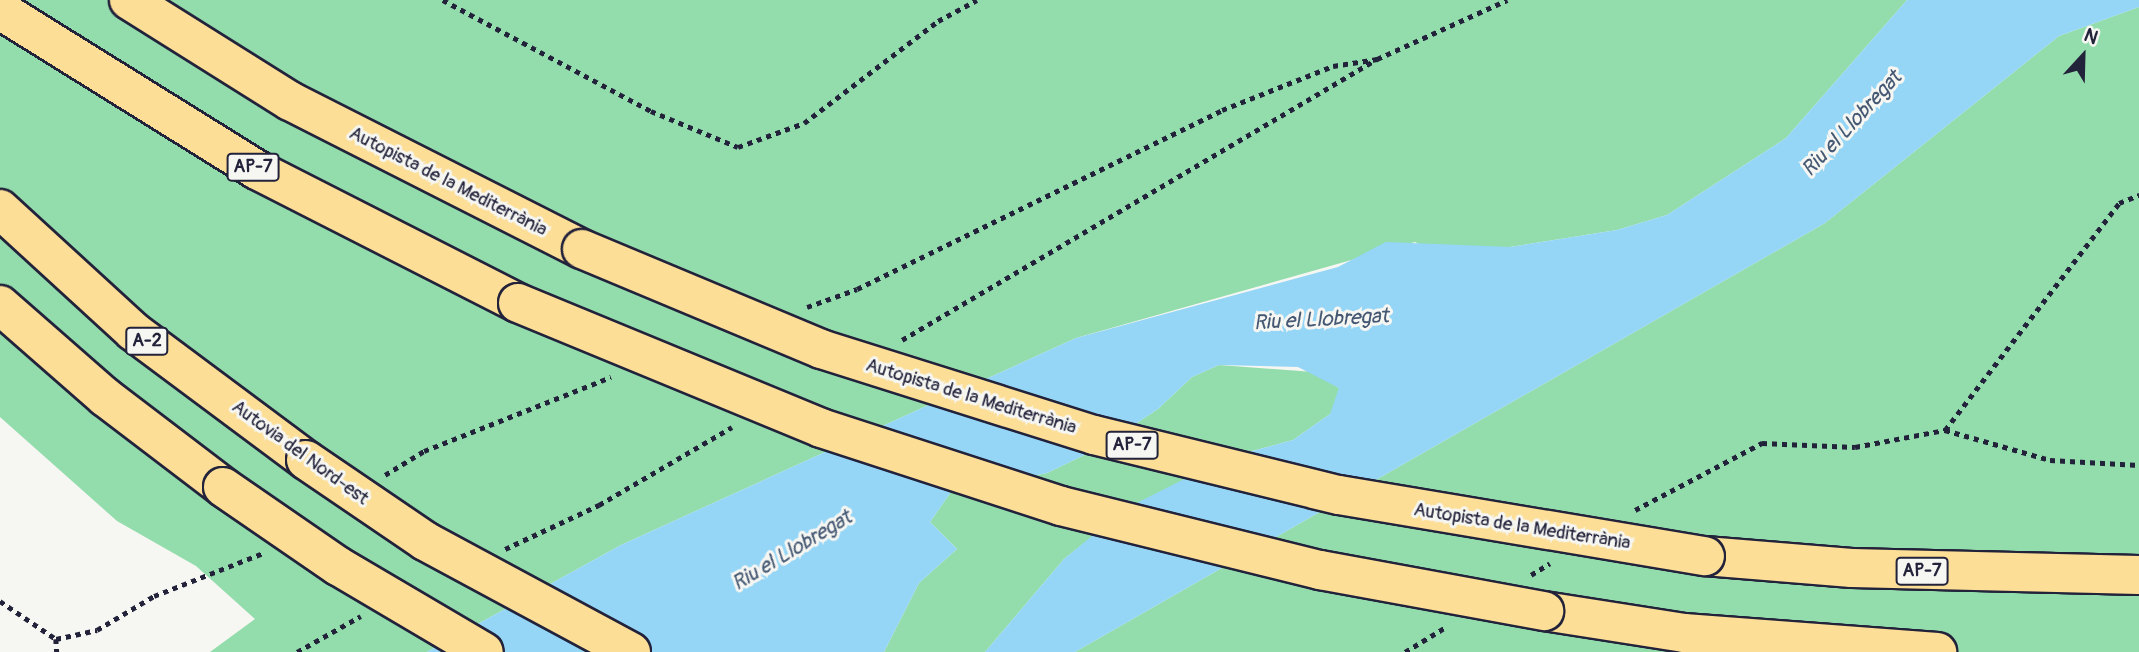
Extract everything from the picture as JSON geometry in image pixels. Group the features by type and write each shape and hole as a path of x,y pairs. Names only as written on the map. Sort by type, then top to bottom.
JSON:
{"highway":[{"name":"Autopista de la Mediterrània","path":"129,0 290,101 582,249 821,349 1094,435 1339,495 1705,556 1852,568 2139,575"},
{"name":"AP-7","path":"0,10 257,170 518,303 809,424 1061,506 1430,593 1685,633 1937,652"},
{"name":"Autovia del Nord-est","path":"0,209 133,331 306,460 425,541 631,652"},
{"path":"0,305 105,397 223,487 338,566 484,652"}],"path":[{"path":"443,0 651,111 738,147 804,123 938,20 977,0"},
{"path":"912,335 1377,59 1507,0"},
{"path":"1945,430 2119,203 2139,195"},
{"path":"1624,517 1762,443 1855,447 1945,430 2050,460 2139,465"},
{"path":"518,543 599,505 719,433"},
{"path":"1520,581 1555,560"},
{"path":"0,601 56,639 57,652"},
{"path":"297,652 353,620"},
{"path":"1405,652 1451,624"}],"green space":[{"path":"0,0 1907,0 1786,138 1667,215 1617,230 1510,247 1425,247 1415,242 1076,338 621,545 427,652 210,652 255,619 196,566 117,521 0,417"},
{"path":"2139,7 2139,652 1075,652 1825,223 2059,36"},
{"path":"1219,365 1314,372 1339,388 1337,402 1330,414 1293,440 1241,454 1113,520 1064,559 985,652 884,652 919,583 957,549 930,522 951,492 1047,473 1099,448 1158,409 1192,377"}],"water":[{"name":"Riu el Llobregat","path":"1907,0 2139,0 2139,7 2059,36 1825,223 1075,652 985,652 1064,559 1125,509 1226,458 1293,440 1330,414 1339,388 1298,367 1219,365 1192,377 1158,409 1099,448 1047,473 951,492 930,522 957,549 919,583 884,652 427,652 621,545 1076,338 1338,267 1386,242 1510,247 1617,230 1667,215 1786,138"}]}
